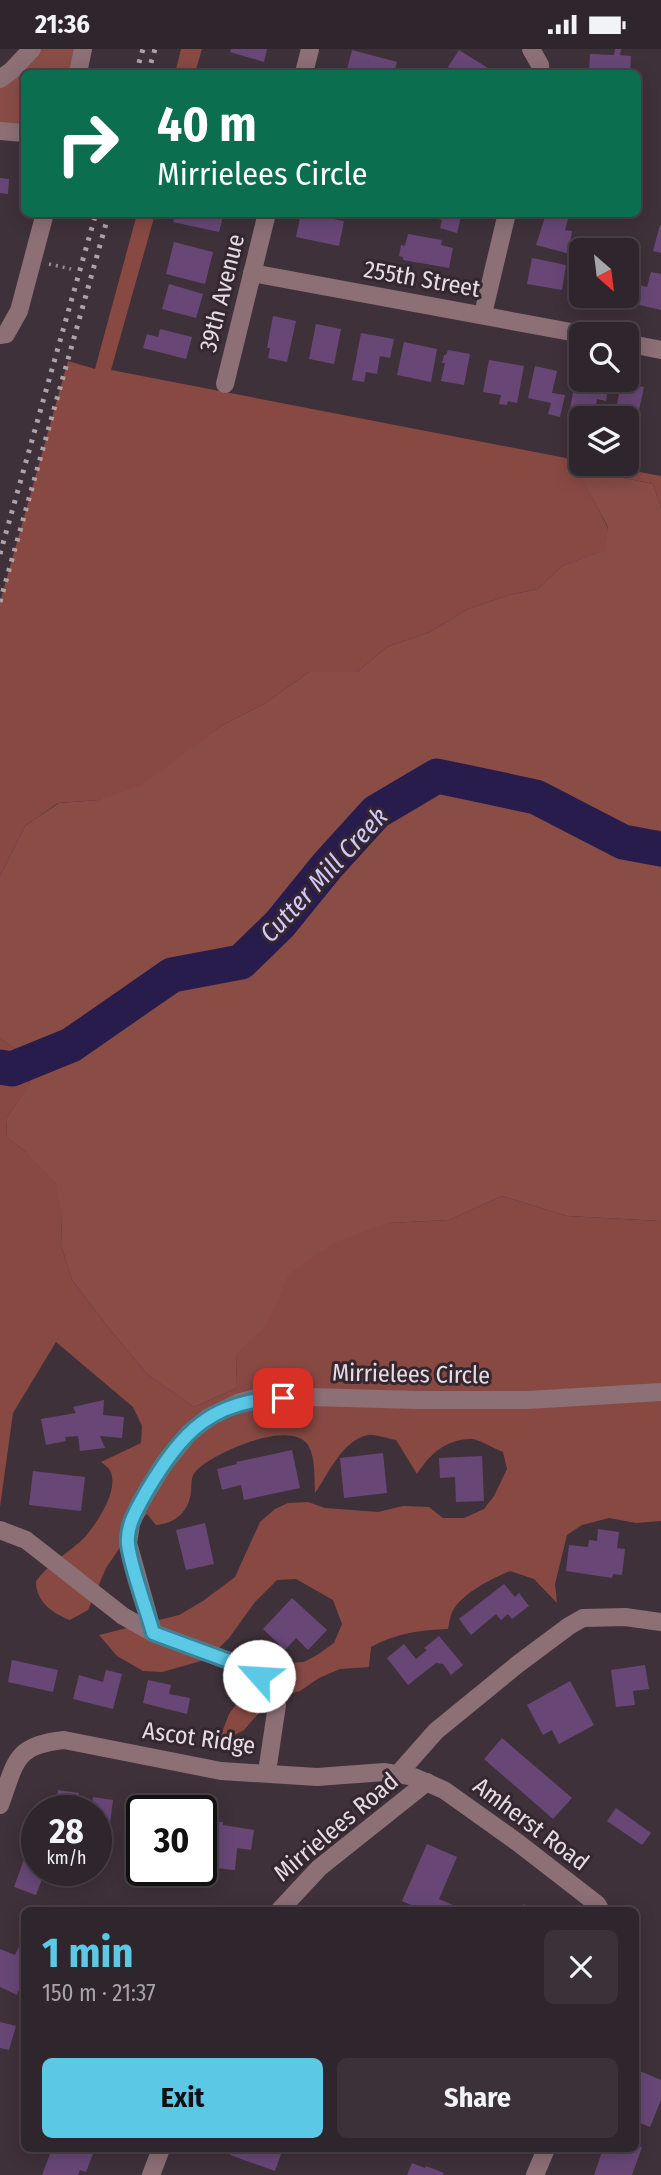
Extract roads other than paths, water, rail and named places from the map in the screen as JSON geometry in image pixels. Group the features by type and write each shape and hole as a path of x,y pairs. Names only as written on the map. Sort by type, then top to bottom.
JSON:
{"street":[{"path":"0,79 32,49"},
{"path":"79,70 83,49"},
{"path":"305,70 310,49"},
{"path":"531,49 540,70"},
{"path":"0,131 21,133"},
{"path":"0,335 6,334 19,311 43,217"},
{"name":"39th Avenue","path":"225,384 266,217"},
{"path":"482,314 506,217"},
{"name":"255th Street","path":"252,273 569,331"},
{"path":"639,346 661,350"},
{"name":"Mirrielees Circle","path":"153,1633 128,1543 131,1524 163,1465 189,1433 209,1417 238,1403 256,1398 528,1399 661,1392"},
{"path":"0,1530 26,1539 123,1616 153,1633 229,1661 259,1676 270,1685 276,1705 267,1773"},
{"path":"398,1774 436,1731 569,1626 583,1618 625,1617 661,1622"},
{"name":"Ascot Ridge","path":"0,1805 16,1761 28,1749 41,1743 64,1740 221,1771 317,1777 361,1773 398,1774 427,1782"},
{"name":"Mirrielees Road","path":"283,1907 319,1868 427,1782"},
{"name":"Amherst Road","path":"427,1782 444,1790 517,1842 599,1907"},
{"path":"151,2175 160,2152"},
{"path":"536,2175 545,2152"}],"waterway":[{"name":"Cutter Mill Creek","path":"0,1067 12,1069 71,1045 172,975 241,962 280,924 376,812 437,776 536,797 623,842 661,849"}],"railway":[{"path":"137,70 143,49"},
{"path":"149,70 155,49"},
{"path":"0,554 95,217"},
{"path":"0,602 108,217"}]}
